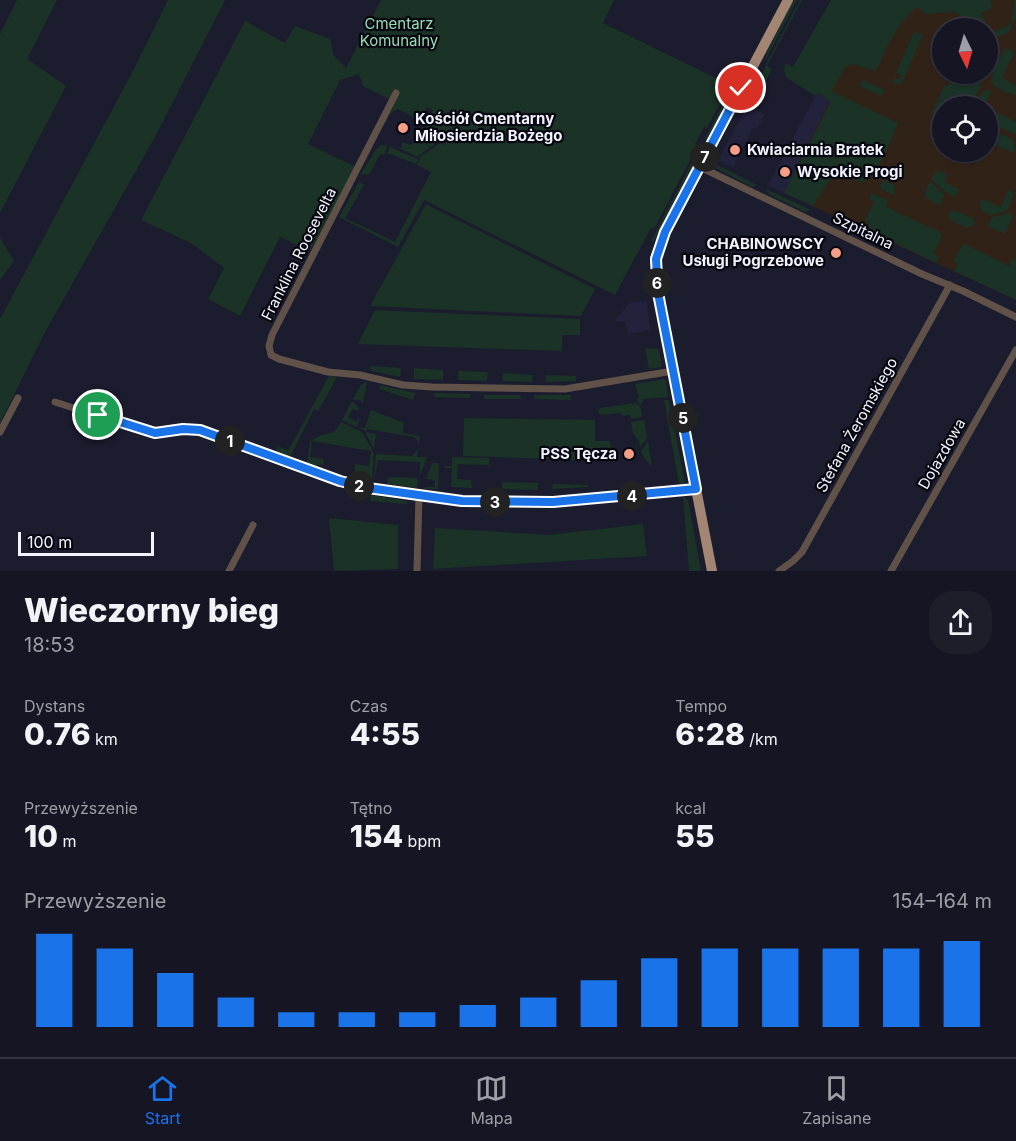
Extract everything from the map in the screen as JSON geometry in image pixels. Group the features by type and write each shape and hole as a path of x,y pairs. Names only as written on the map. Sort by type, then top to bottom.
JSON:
{"main road":[{"path":"712,571 658,293 656,259 661,240 788,0"}],"street":[{"name":"Franklina Roosevelta","path":"396,93 272,335 269,346 271,354 279,359 334,373 432,387 565,389 673,371"},
{"name":"Szpitalna","path":"700,166 1016,317"},
{"name":"Stefana Żeromskiego","path":"779,571 802,552 950,285"},
{"name":"Dojazdowa","path":"891,571 1016,350"},
{"path":"0,432 18,398"},
{"path":"55,402 147,432 200,430 340,481 368,488 462,501 553,502 696,489"},
{"path":"417,571 419,495"},
{"path":"229,571 253,525"}],"shaded area":[{"path":"835,0 1016,0 1016,300 784,193 830,101 791,76"},
{"path":"817,93 830,101 784,193 768,185"},
{"path":"747,106 765,114 757,129 753,128 733,168 718,160"},
{"path":"647,301 650,330 628,334 625,322 615,321 629,303"}],"green space":[{"path":"17,0 57,0 27,59 66,86 0,213 0,34"},
{"path":"168,0 225,0 156,135 45,332 0,423 0,319 133,71"},
{"name":"Cmentarz Komunalny","path":"381,0 614,0 603,23 730,85 707,128 704,127 695,144 698,145 654,229 651,228 615,295 424,200 398,247 339,217 359,182 364,185 345,218 395,242 431,172 417,165 420,157 440,143 444,145 445,140 427,131 425,124 433,110 427,107 421,121 398,109 391,113 381,131 399,94 393,91 389,99 363,86 359,74 340,80 308,144 354,166 354,172 310,251 280,237 240,316 208,299 224,268 191,243 141,220 245,21 285,43 295,26 330,39 334,56 346,68"},
{"path":"794,0 797,0 764,63 767,52"},
{"path":"802,0 767,66 772,69 753,105 747,102 757,86 760,87 767,62"},
{"path":"831,0 990,0 993,8 981,13 983,18 965,18 954,12 925,14 918,7 899,27 876,71 851,64 844,68 832,91 898,123 878,167 866,180 860,182 841,173 834,174 813,206 784,193 831,102 818,93 816,96 787,78 784,71 785,63 793,67"},
{"path":"1016,0 1016,18 1008,33 998,36 998,30 1011,24"},
{"path":"914,32 923,35 901,85 893,82 894,78 899,79 901,75 896,73"},
{"path":"1006,48 1014,53 1002,78 1016,85 1016,96 994,85 998,84 998,61"},
{"path":"862,80 885,90 882,96 859,86"},
{"path":"949,84 981,84 976,96 940,96 945,85"},
{"path":"732,86 735,87 707,140 705,139"},
{"path":"983,91 991,91 989,96 981,96"},
{"path":"998,113 1016,122 1016,135 998,126"},
{"path":"998,133 1014,140 1013,153 998,146"},
{"path":"424,137 436,143 417,157 397,147 402,148 402,142 410,145"},
{"path":"702,143 705,145 653,242 651,241"},
{"path":"381,145 387,146 385,154 380,154 370,174 360,175 375,151"},
{"path":"390,147 418,159 416,164 387,153"},
{"path":"715,164 758,185 752,187 714,167"},
{"path":"938,170 947,174 945,182 959,189 956,197 944,191 931,179"},
{"path":"883,180 894,184 895,196 881,189"},
{"path":"930,181 944,194 940,206 925,197"},
{"path":"766,189 811,210 805,212 768,194"},
{"path":"1009,189 1014,194 1007,211 991,215 981,210 982,199 1001,207"},
{"path":"871,193 888,200 886,207 940,232 942,236 933,254 939,257 936,263 870,231 868,222 865,221 874,202 869,199"},
{"path":"426,204 595,289 581,316 370,306"},
{"path":"952,210 973,218 974,225 967,228 950,220 948,215"},
{"path":"1010,213 1013,216 1005,234 988,226 992,217"},
{"path":"0,238 14,261 0,280"},
{"path":"965,244 1009,266 1012,259 1016,261 1016,300 954,271 958,264 954,261 961,246"},
{"path":"375,310 580,319 580,335 562,335 562,351 358,344"},
{"path":"645,348 659,349 662,367 649,369"},
{"path":"370,366 401,368 400,377 371,371"},
{"path":"414,368 443,370 443,380 414,379"},
{"path":"458,371 488,372 487,381 458,380"},
{"path":"503,373 533,375 532,382 502,381"},
{"path":"546,375 576,376 576,381 546,382"},
{"path":"329,376 336,377 336,379 318,411 314,409 290,457 276,452 278,446 288,451"},
{"path":"664,379 668,397 644,399 640,406 635,384"},
{"path":"367,382 363,403 358,399 356,401 353,399 361,385"},
{"path":"380,385 415,393 413,400 379,389"},
{"path":"434,393 470,394 470,398 434,397"},
{"path":"484,395 520,395 521,399 484,399"},
{"path":"534,395 571,395 571,400 535,399"},
{"path":"664,400 669,400 685,484 679,484"},
{"path":"352,401 359,411 353,409 348,417 356,422 360,417 357,427 342,420"},
{"path":"636,403 641,408 642,417 631,419 630,415 622,416 621,413 601,415 598,412 600,408"},
{"path":"371,410 404,423 403,433 420,436 418,445 414,437 367,429 366,432 376,434 374,449 364,430 358,427 365,428"},
{"path":"464,418 595,420 595,441 610,441 612,461 463,456"},
{"path":"644,420 647,438 640,447 639,441 633,434 631,422"},
{"path":"341,422 362,432 374,453 372,481 362,480 354,470 355,464 369,466 371,451 312,441 310,457 324,459 323,464 315,466 307,463 310,441 334,432"},
{"path":"648,441 652,467 641,451"},
{"path":"418,449 417,457 427,457 420,476 420,462 378,460 374,482 376,454 412,456"},
{"path":"452,457 489,458 490,479 489,465 458,464 457,479 471,480 472,488 451,487 452,468 444,466 452,466"},
{"path":"432,463 439,463 438,489 424,489 435,487 435,480 426,479"},
{"path":"388,477 418,478 417,488 387,484"},
{"path":"502,482 538,483 538,490 502,489"},
{"path":"553,484 588,485 588,487 552,489"},
{"path":"371,495 407,501 407,504 370,501"},
{"path":"683,496 688,500 701,571 689,571"},
{"path":"329,518 398,525 398,569 334,571"},
{"path":"643,524 647,556 433,569 435,528 549,535"}],"place":[{"name":"Kościół Cmentarny Miłosierdzia Bożego","path":"403,128"},
{"name":"Kwiaciarnia Bratek","path":"735,150"},
{"name":"Wysokie Progi","path":"785,172"},
{"name":"CHABINOWSCY Usługi Pogrzebowe","path":"836,253"},
{"name":"PSS Tęcza","path":"629,454"}],"route":[{"path":"98,415 147,432 200,430 307,470 362,487 462,501 553,502 696,489 655,267 661,240 741,88"}]}
